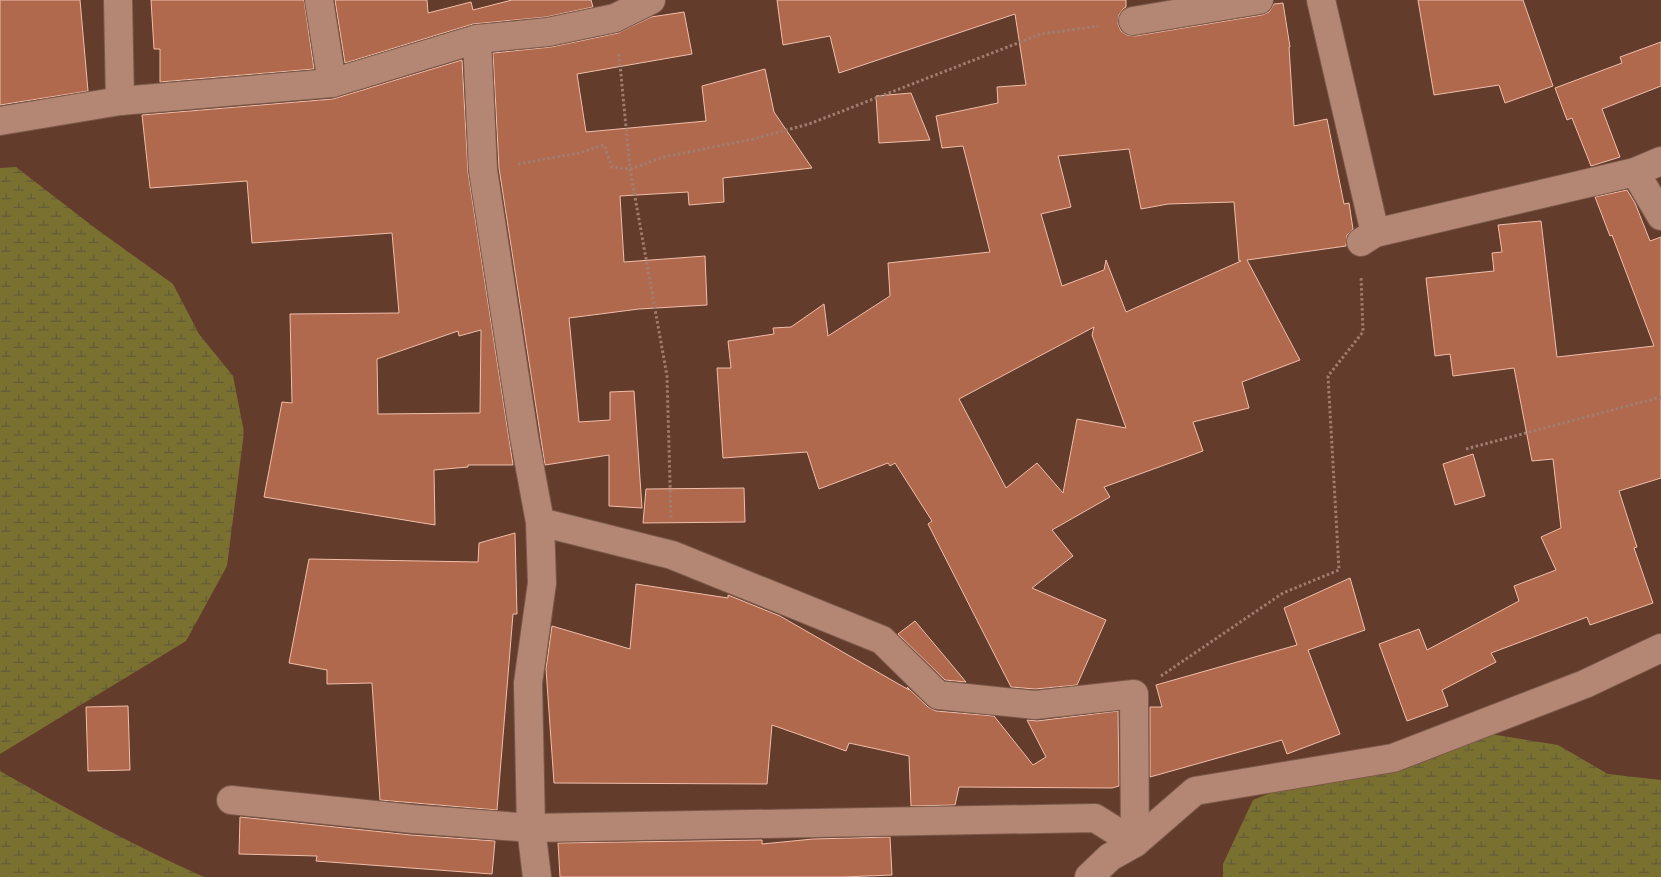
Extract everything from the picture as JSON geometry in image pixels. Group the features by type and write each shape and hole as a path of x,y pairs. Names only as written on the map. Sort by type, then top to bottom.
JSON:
{"street":[{"path":"118,0 120,101"},
{"path":"320,0 332,83"},
{"path":"0,121 120,101 332,83 478,39 548,32 615,18 651,0"},
{"path":"1133,21 1260,0"},
{"path":"1321,0 1368,237 1636,172 1661,161"},
{"path":"478,39 483,170 524,436 540,522 542,583 528,683 531,828 537,877"},
{"path":"1636,172 1661,216"},
{"path":"540,522 672,555 882,640 938,695 1035,705 1134,694 1135,843"},
{"path":"1090,877 1110,857 1135,843 1195,791 1393,758 1585,684 1661,648"},
{"path":"231,800 414,819 531,828 1095,818 1135,843"}],"path":[{"path":"615,18 630,169 667,376 672,555"},
{"path":"483,170 579,153 604,145 612,167 630,169 664,157 753,139 809,124 1041,34 1133,21"},
{"path":"1134,694 1283,593 1339,570 1328,376 1362,332 1368,237"},
{"path":"1466,449 1661,397"}],"green space":[{"path":"16,167 95,228 173,284 199,334 233,376 244,432 227,566 186,641 0,754 0,168"},
{"path":"1471,731 1558,745 1608,774 1661,780 1661,877 1223,877 1223,864 1253,800 1378,750"},
{"path":"0,771 101,827 204,877 0,877"}],"building":[{"path":"0,0 80,0 88,91 0,105"},
{"path":"151,0 304,0 314,69 160,82 160,49 154,49"},
{"path":"335,0 427,0 428,13 471,2 473,10 512,0 591,0 593,7 546,17 473,24 345,63"},
{"path":"777,0 1126,0 1126,7 1119,15 1118,24 1121,31 1127,35 1135,36 1262,15 1269,12 1274,4 1283,3 1290,47 1294,126 1327,119 1344,204 1349,203 1353,229 1347,235 1346,246 1247,260 1300,360 1242,382 1249,408 1193,422 1203,451 1104,487 1110,497 1052,530 1073,556 1032,588 1106,620 1077,685 1035,689 1011,687 928,524 932,521 895,463 890,466 888,463 819,489 807,452 723,458 717,368 731,368 728,341 774,334 773,328 791,327 824,304 828,336 890,296 888,263 990,252 963,146 942,148 936,116 998,103 997,87 1026,85 1015,14 839,73 830,36 783,45","holes":["1129,149 1141,209 1168,204 1234,202 1239,261 1241,261 1126,312 1106,260 1104,270 1062,286 1041,214 1071,207 1058,156","1094,327 1092,335 1126,428 1077,419 1063,493 1037,463 1006,488 959,399"]},
{"path":"1418,0 1523,0 1553,86 1505,103 1499,85 1434,95"},
{"path":"684,12 692,54 577,74 586,132 706,121 702,86 765,69 774,112 812,168 723,178 724,202 689,205 688,192 620,196 624,262 705,256 707,305 639,309 569,318 579,422 610,420 610,392 634,391 642,508 609,506 609,455 545,465 499,168 493,53 551,47 618,33 651,17"},
{"path":"1661,42 1661,86 1602,109 1620,157 1591,166 1572,118 1567,120 1555,88 1622,63 1620,57"},
{"path":"462,60 468,172 513,465 468,465 468,467 434,470 435,525 264,497 282,402 292,403 290,314 399,313 392,233 252,243 247,181 150,188 142,115 333,99","holes":["481,330 480,413 378,414 377,359 458,331 459,336"]},
{"path":"911,93 930,140 879,143 876,96"},
{"path":"1627,190 1635,203 1650,241 1661,237 1661,478 1619,491 1637,547 1634,548 1653,603 1590,625 1587,617 1491,653 1496,662 1442,690 1448,706 1407,721 1379,644 1419,629 1427,650 1519,601 1514,586 1556,570 1541,537 1561,528 1553,459 1532,461 1514,368 1453,376 1450,354 1435,356 1426,278 1494,271 1492,253 1502,252 1498,225 1541,221 1557,357 1654,346 1612,235 1610,236 1595,197"},
{"path":"1473,454 1485,496 1455,505 1443,464"},
{"path":"744,488 745,522 643,523 646,489"},
{"path":"515,533 517,614 513,614 497,810 380,800 372,683 327,684 327,670 289,663 309,559 478,562 479,543"},
{"path":"1350,578 1365,630 1308,650 1340,734 1287,754 1282,740 1150,777 1150,707 1162,707 1156,685 1297,645 1284,608"},
{"path":"636,584 728,598 728,595 780,616 909,690 907,687 928,707 936,711 994,716 1033,765 1046,757 1027,720 1037,721 1118,711 1119,786 1112,788 959,787 955,805 911,806 909,756 849,743 846,751 772,725 767,784 554,783 546,669 552,626 630,649"},
{"path":"915,621 966,682 945,680 898,634"},
{"path":"128,706 130,770 88,771 86,707"},
{"path":"240,817 411,835 495,841 492,874 316,861 317,856 239,854"},
{"path":"890,837 892,875 842,877 560,877 558,843 762,840 762,844 813,839"}]}
